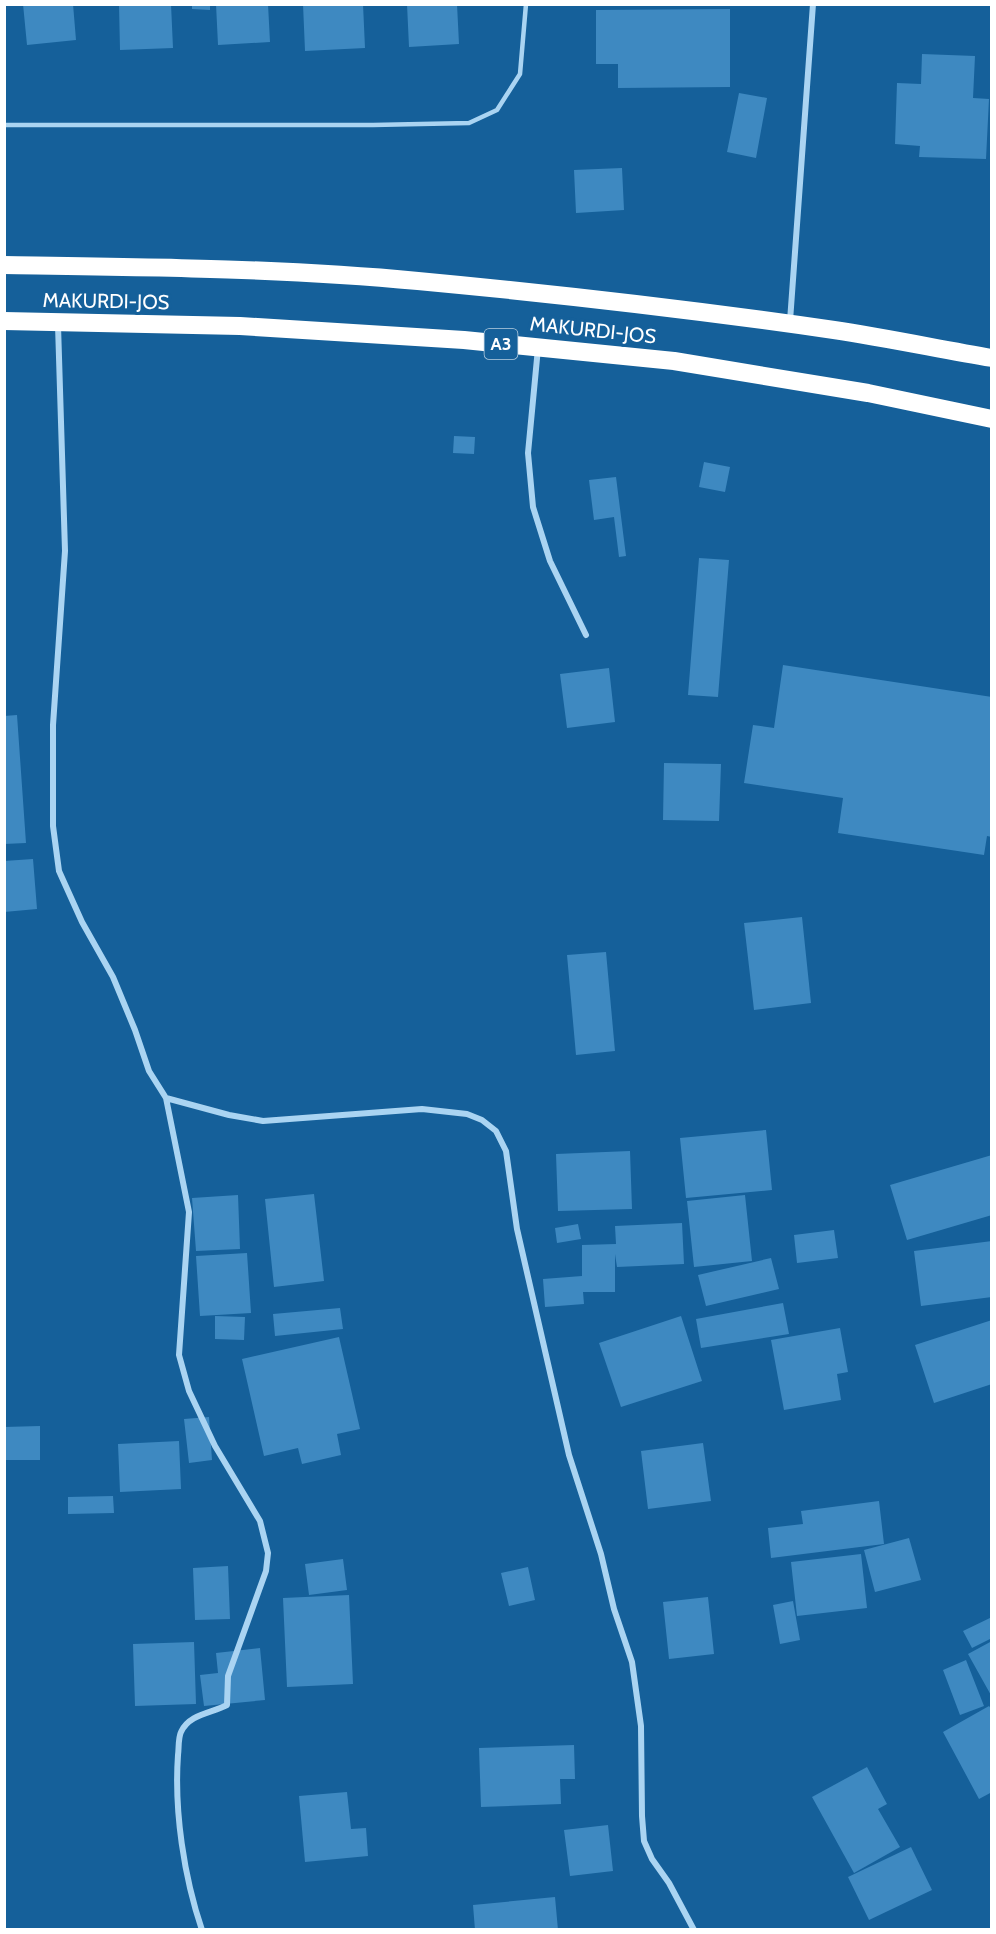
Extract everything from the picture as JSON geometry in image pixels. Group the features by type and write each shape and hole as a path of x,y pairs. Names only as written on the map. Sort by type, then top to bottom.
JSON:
{"highway":[{"name":"MAKURDI-JOS","path":"4,265 204,268 416,281 633,303 837,330 992,358"},
{"name":"MAKURDI-JOS","path":"4,321 251,327 464,340 674,361 868,393 992,419"}],"street":[{"path":"790,324 813,4"},
{"path":"58,322 65,551 53,725 53,826 59,871 112,977 135,1030 149,1071 166,1098 189,1212 179,1355 189,1391 215,1446 260,1521 268,1553 266,1571 228,1676 227,1705 216,1711 195,1716 180,1732 178,1801 188,1883 202,1929"},
{"path":"538,348 528,453 533,507 550,561 586,635"},
{"path":"166,1098 229,1115 263,1121 422,1109 467,1114 482,1119 496,1131 506,1151 517,1229 569,1455 602,1554 614,1609 632,1662 641,1726 642,1816 645,1841 652,1859 669,1883 694,1929"}],"lane":[{"path":"4,125 469,123 497,110 520,74 526,4"}],"building":[{"path":"23,4 73,4 76,40 27,45"},
{"path":"119,4 171,4 173,48 120,50"},
{"path":"192,4 210,4 210,10 192,9"},
{"path":"216,4 268,4 270,42 218,45"},
{"path":"303,4 363,4 365,48 305,51"},
{"path":"407,4 457,4 459,44 409,47"},
{"path":"730,9 730,87 618,88 618,64 596,64 596,10"},
{"path":"922,54 975,56 973,98 989,99 986,159 919,157 920,146 895,144 897,83 921,84"},
{"path":"739,93 767,98 756,158 727,152"},
{"path":"622,168 624,210 576,213 574,170"},
{"path":"454,436 475,437 474,454 453,453"},
{"path":"704,462 730,467 725,492 699,487"},
{"path":"616,477 626,556 619,557 614,517 594,520 589,480"},
{"path":"699,558 729,560 718,697 688,695"},
{"path":"783,665 992,697 992,837 987,836 984,855 838,833 843,798 744,783 753,725 774,728"},
{"path":"609,668 615,722 567,728 560,674"},
{"path":"17,715 26,843 4,844 4,716"},
{"path":"664,763 721,764 719,821 663,820"},
{"path":"33,859 37,909 4,912 4,861"},
{"path":"802,917 811,1003 754,1010 744,923"},
{"path":"606,952 615,1051 576,1055 567,955"},
{"path":"766,1130 772,1190 686,1198 680,1138"},
{"path":"630,1151 632,1209 558,1211 556,1154"},
{"path":"992,1155 992,1215 907,1240 890,1185"},
{"path":"314,1194 324,1281 274,1287 265,1199"},
{"path":"238,1195 240,1249 196,1251 192,1198"},
{"path":"745,1195 752,1261 694,1267 687,1201"},
{"path":"682,1223 684,1264 617,1267 615,1254 615,1292 583,1292 584,1304 545,1307 543,1279 582,1276 582,1245 616,1244 615,1226"},
{"path":"578,1224 581,1239 557,1243 555,1228"},
{"path":"834,1230 838,1258 797,1263 794,1235"},
{"path":"992,1241 992,1297 921,1306 914,1251"},
{"path":"247,1253 251,1313 200,1316 196,1256"},
{"path":"771,1258 779,1289 706,1306 698,1275"},
{"path":"783,1303 789,1334 701,1348 696,1319"},
{"path":"340,1308 343,1329 275,1336 273,1314"},
{"path":"215,1316 245,1317 244,1340 215,1339"},
{"path":"681,1316 702,1381 621,1407 599,1343"},
{"path":"992,1320 992,1384 934,1403 915,1345"},
{"path":"840,1328 848,1372 837,1374 841,1400 784,1410 771,1340"},
{"path":"339,1337 360,1429 337,1434 341,1455 302,1464 298,1448 264,1456 242,1359"},
{"path":"209,1417 212,1460 189,1463 184,1419"},
{"path":"40,1426 40,1460 4,1460 4,1427"},
{"path":"179,1441 181,1489 120,1492 118,1444"},
{"path":"703,1443 711,1501 648,1509 641,1451"},
{"path":"113,1496 114,1513 68,1514 68,1497"},
{"path":"879,1501 884,1544 771,1558 768,1528 803,1524 801,1511"},
{"path":"909,1538 921,1580 875,1592 864,1550"},
{"path":"861,1554 867,1608 797,1616 791,1562"},
{"path":"343,1559 347,1590 309,1595 305,1564"},
{"path":"228,1566 230,1619 195,1620 193,1568"},
{"path":"528,1567 535,1600 509,1606 501,1573"},
{"path":"349,1595 353,1684 287,1687 283,1598"},
{"path":"708,1597 714,1654 669,1659 663,1602"},
{"path":"793,1601 800,1640 780,1644 773,1605"},
{"path":"992,1617 992,1638 972,1648 963,1631"},
{"path":"992,1641 992,1697 968,1654"},
{"path":"194,1642 196,1704 135,1706 133,1644"},
{"path":"260,1648 265,1700 204,1706 200,1675 218,1673 216,1653"},
{"path":"966,1660 984,1706 960,1715 943,1670"},
{"path":"989,1706 992,1710 992,1792 979,1799 943,1732"},
{"path":"574,1745 575,1779 560,1779 561,1804 481,1807 479,1748"},
{"path":"867,1767 887,1804 878,1809 900,1847 854,1873 812,1797"},
{"path":"347,1792 351,1829 366,1828 368,1856 305,1862 299,1796"},
{"path":"608,1825 613,1871 570,1876 564,1830"},
{"path":"911,1847 932,1890 869,1920 848,1877"},
{"path":"555,1897 558,1930 475,1930 473,1905"}]}
